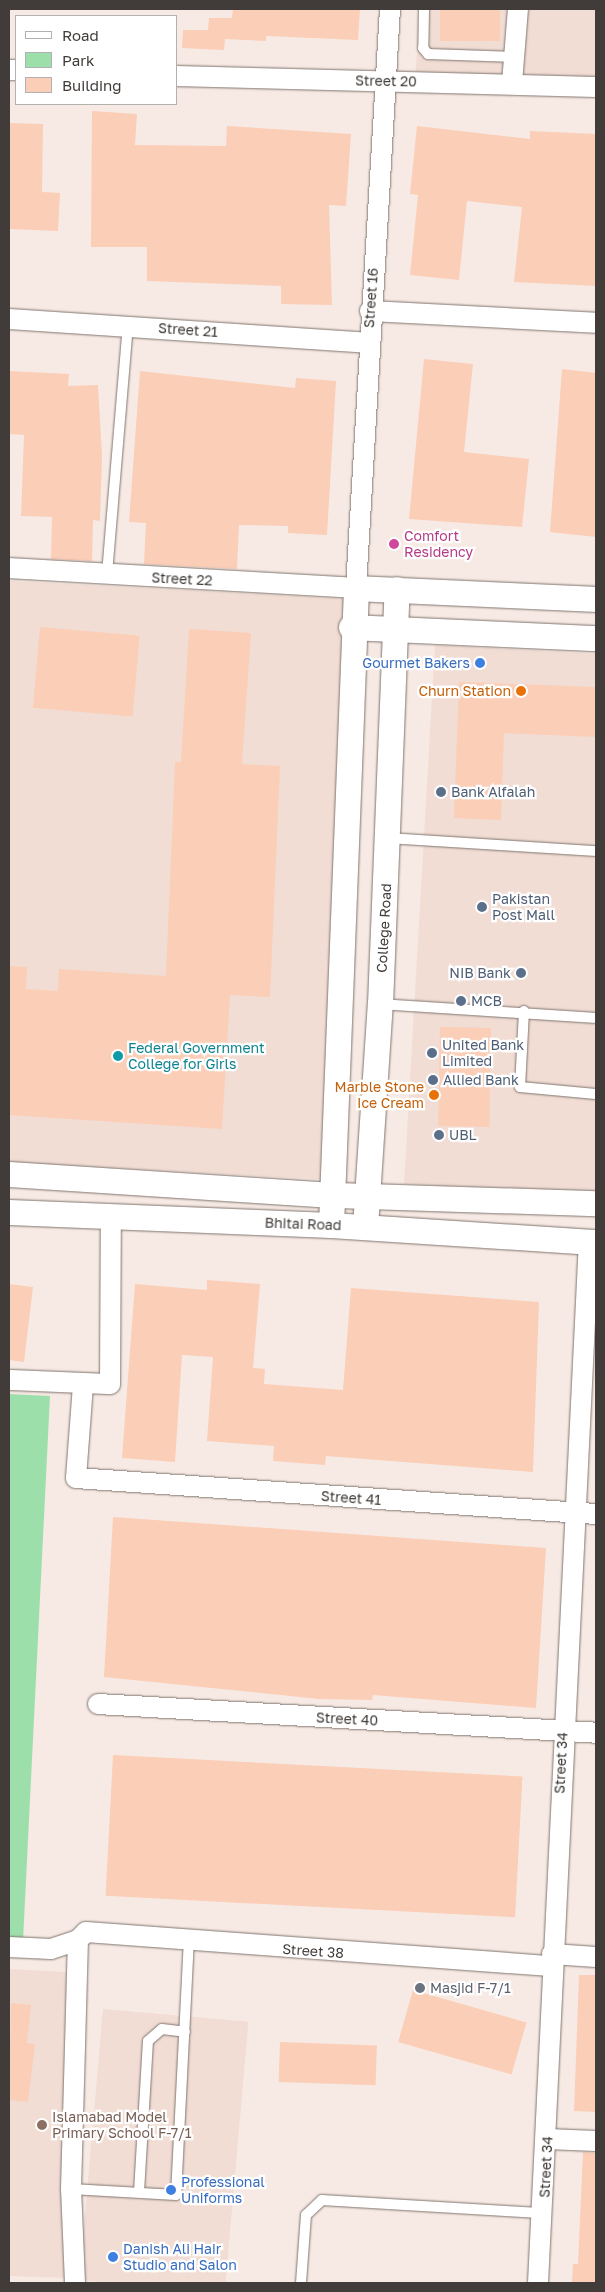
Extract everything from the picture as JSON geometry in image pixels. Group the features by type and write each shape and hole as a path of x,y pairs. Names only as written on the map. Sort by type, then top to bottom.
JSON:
{"street":[{"name":"Street 16","path":"356,588 368,343 390,9"},
{"path":"512,83 516,56 518,9"},
{"name":"Street 20","path":"178,76 512,83 596,88"},
{"path":"370,311 596,323"},
{"name":"Street 21","path":"9,319 128,325 368,343"},
{"name":"Street 22","path":"9,568 356,588"},
{"path":"332,1225 336,1195 351,627 356,588 596,599"},
{"name":"College Road","path":"365,1227 380,1004 397,589"},
{"path":"351,627 596,638"},
{"path":"9,1174 336,1195 594,1202 593,1242"},
{"name":"Bhitai Road","path":"9,1212 111,1218 332,1225 593,1242"},
{"path":"9,1380 83,1385 110,1384 111,1218"},
{"name":"Street 34","path":"538,2283 547,2139 551,1960 563,1731 593,1242"},
{"name":"Street 41","path":"83,1385 76,1478 596,1514"},
{"name":"Street 40","path":"98,1704 596,1734"},
{"name":"Street 38","path":"78,1940 86,1932 189,1942 551,1960 596,1957"},
{"path":"9,1947 52,1949 78,1940 71,2189 75,2283"},
{"path":"547,2139 596,2140"}],"lane":[{"path":"424,9 423,48 428,54 516,56"},
{"path":"107,574 128,325"},
{"path":"388,838 596,851"},
{"path":"380,1004 524,1011 596,1018"},
{"path":"524,1011 520,1087 596,1094"},
{"path":"71,2189 176,2195 189,1942"},
{"path":"139,2192 148,2041 162,2029 185,2032"},
{"path":"301,2283 306,2215 322,2200 543,2213"}],"shaded area":[{"path":"420,9 596,9 596,93 415,82"},
{"path":"9,581 367,600 336,1180 9,1163"},
{"path":"435,645 596,654 596,1193 404,1184"},
{"name":"Islamabad Model Primary School F-7/1","path":"9,1969 84,1973 68,2278 9,2276"},
{"path":"103,2009 248,2022 226,2283 114,2283 79,2280"}],"green space":[{"path":"9,1394 50,1396 23,1941 9,1941"}],"building":[{"path":"233,9 360,9 358,40 266,36 266,41 225,39 224,50 182,48 183,30 208,30 209,18 232,18"},
{"path":"440,9 500,9 500,41 440,41"},
{"path":"92,111 137,114 135,145 226,146 227,126 351,134 346,206 329,205 332,305 281,304 281,286 147,281 147,247 91,247"},
{"path":"9,123 43,124 42,192 60,193 58,231 9,229"},
{"path":"417,126 530,139 530,131 596,134 596,286 514,282 522,207 467,201 459,280 410,275 418,195 410,194"},
{"path":"424,359 473,364 464,452 529,459 522,527 409,519"},
{"path":"562,369 596,373 596,537 550,532"},
{"path":"9,371 69,374 68,386 98,385 102,456 100,521 93,520 92,561 51,559 52,517 21,516 24,435 9,434"},
{"path":"140,371 295,388 296,378 336,381 327,535 288,533 288,526 239,525 237,569 144,564 146,523 129,522"},
{"path":"40,627 140,636 133,716 33,708"},
{"path":"189,629 251,633 242,764 280,766 270,997 230,995 222,1129 9,1115 9,966 27,967 26,989 58,991 59,969 166,976 175,762 181,762"},
{"path":"459,682 596,687 596,737 504,733 501,820 454,818"},
{"path":"440,1027 491,1028 489,1127 438,1126"},
{"path":"207,1280 260,1284 253,1368 265,1369 264,1384 343,1390 351,1288 539,1302 533,1472 326,1456 325,1465 273,1461 274,1446 207,1441 213,1357 182,1355 175,1462 122,1458 135,1284 207,1290"},
{"path":"9,1284 33,1287 24,1362 9,1360"},
{"path":"113,1517 546,1548 536,1708 373,1695 372,1700 319,1699 104,1677"},
{"path":"113,1755 522,1776 515,1917 106,1896"},
{"path":"579,1975 596,1975 596,2112 574,2111"},
{"path":"413,1990 526,2023 512,2074 398,2042"},
{"path":"11,2003 31,2005 27,2043 35,2044 28,2102 9,2100"},
{"path":"280,2042 377,2045 376,2085 279,2082"},
{"path":"583,2152 596,2153 596,2283 572,2283 573,2264 578,2264"}],"place":[{"name":"Comfort Residency","path":"394,544"},
{"name":"Gourmet Bakers","path":"480,663"},
{"name":"Churn Station","path":"521,691"},
{"name":"Bank Alfalah","path":"441,792"},
{"name":"Pakistan Post Mall","path":"482,907"},
{"name":"NIB Bank","path":"521,973"},
{"name":"MCB","path":"461,1001"},
{"name":"United Bank Limited","path":"432,1053"},
{"name":"Federal Government College for Girls","path":"118,1056"},
{"name":"Allied Bank","path":"433,1080"},
{"name":"Marble Stone Ice Cream","path":"434,1095"},
{"name":"UBL","path":"439,1135"},
{"name":"Masjid F-7/1","path":"420,1988"},
{"name":"Islamabad Model Primary School F-7/1","path":"42,2125"},
{"name":"Professional Uniforms","path":"171,2190"},
{"name":"Danish Ali Hair Studio and Salon","path":"113,2257"}]}
